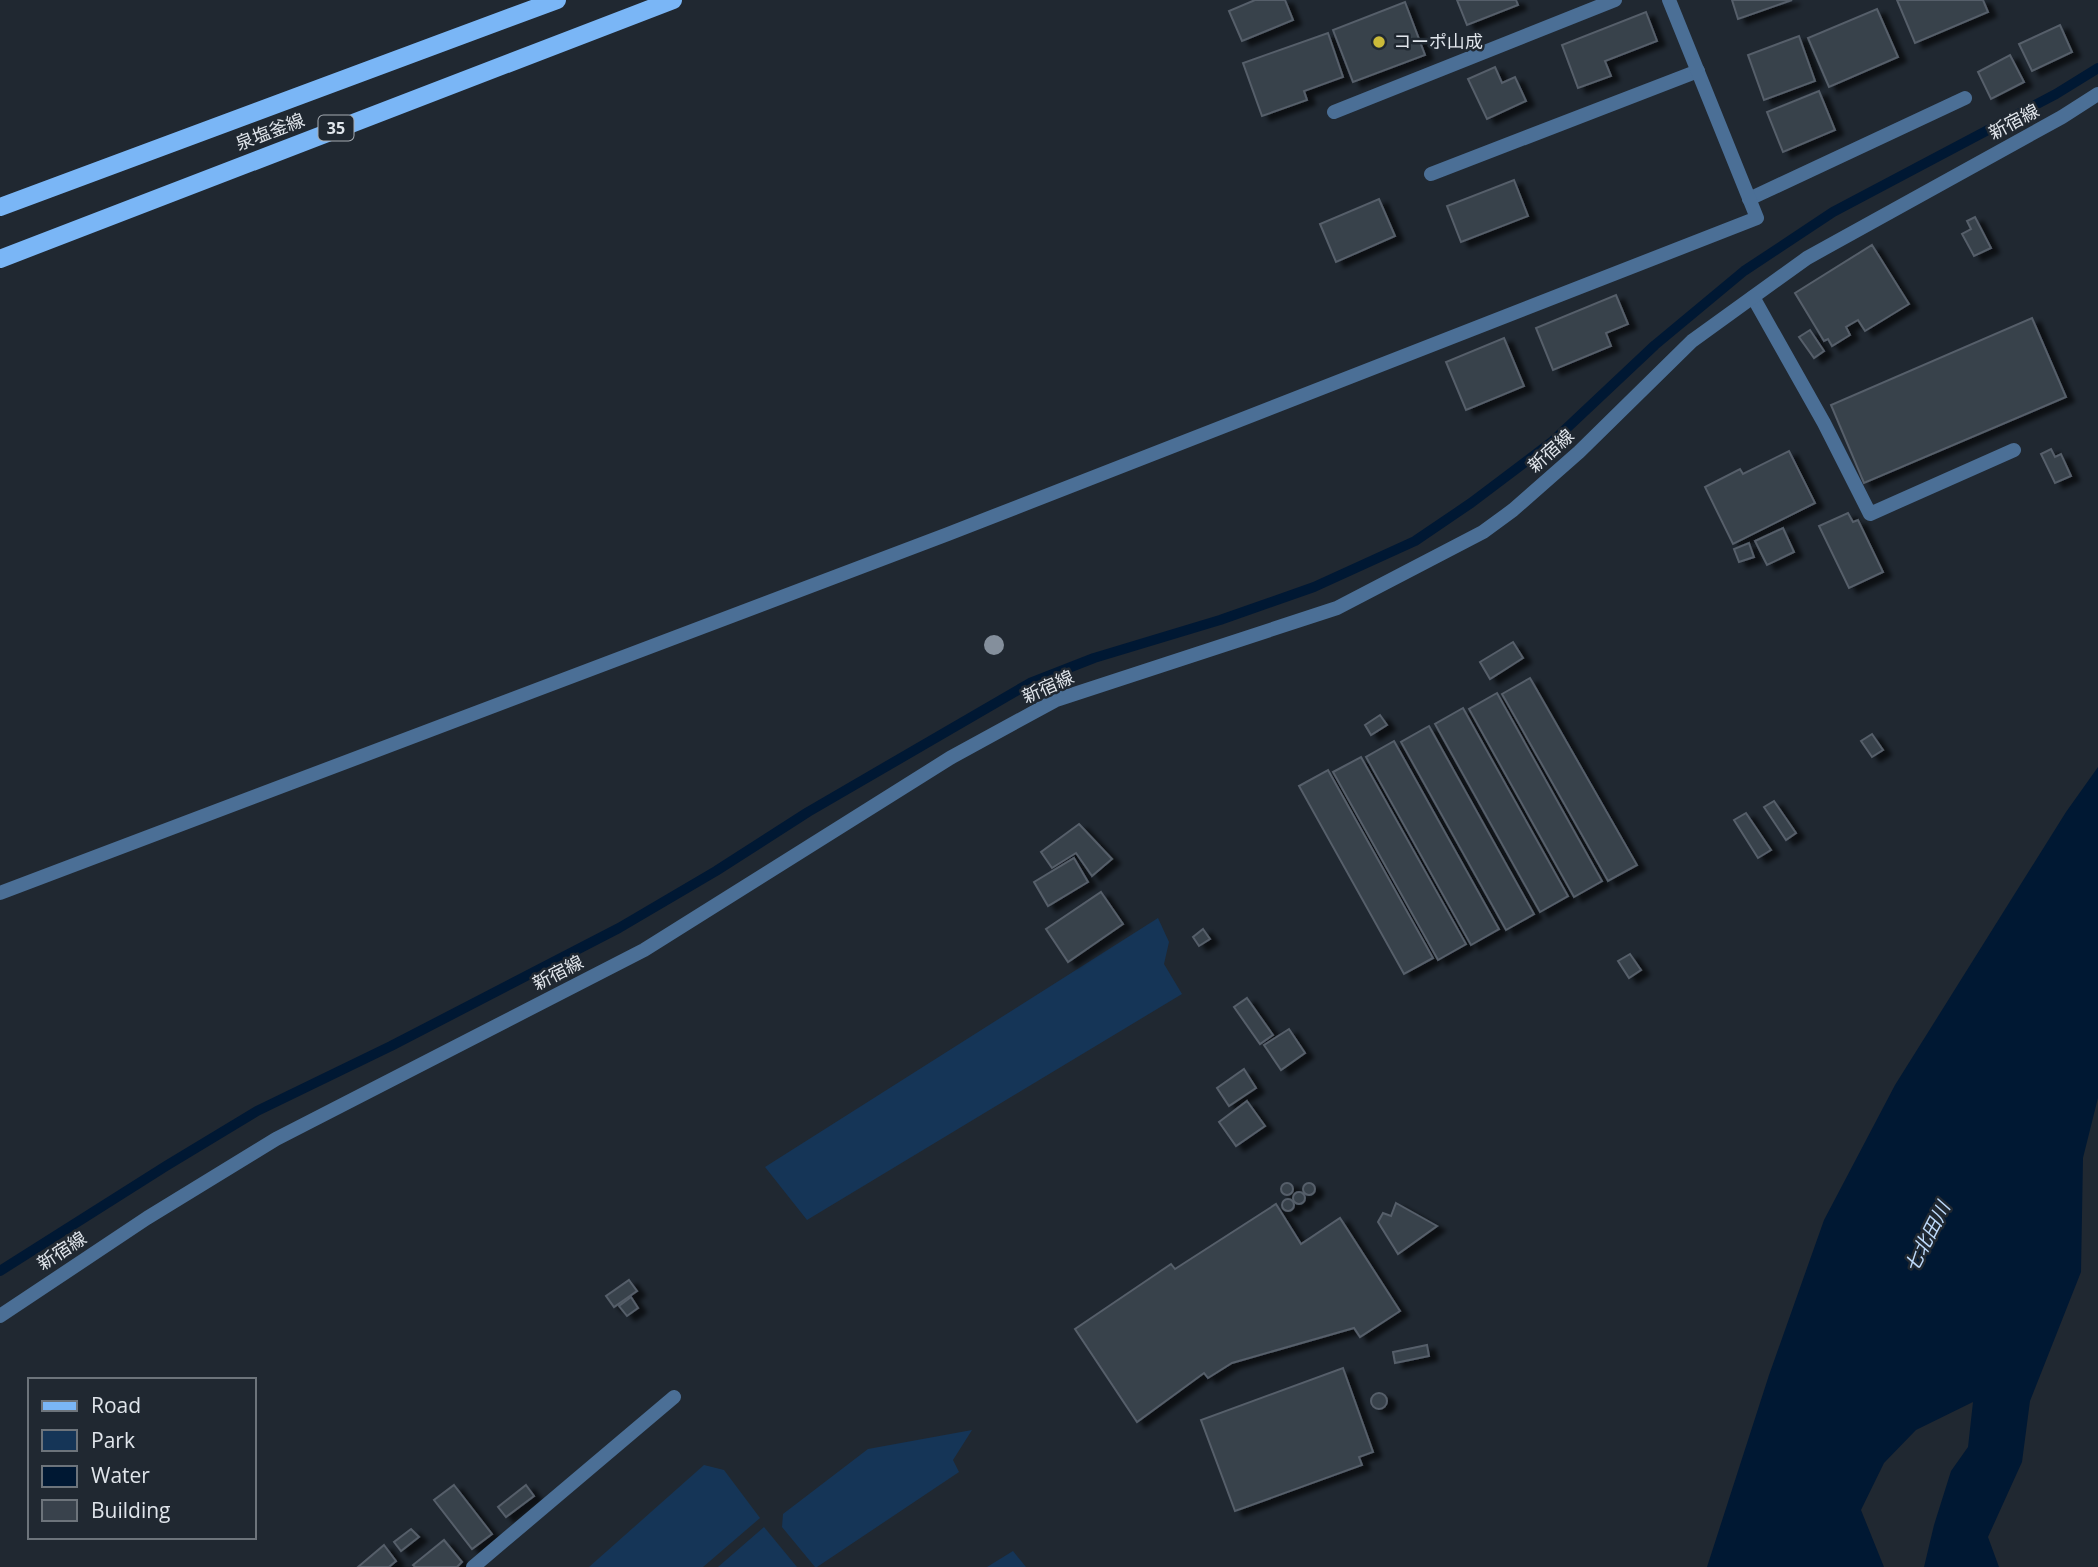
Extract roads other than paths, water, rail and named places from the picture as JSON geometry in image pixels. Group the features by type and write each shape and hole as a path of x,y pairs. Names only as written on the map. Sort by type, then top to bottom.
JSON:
{"main road":[{"name":"泉塩釜線","path":"0,207 557,0"},
{"name":"泉塩釜線","path":"0,259 673,0"}],"street":[{"path":"1334,112 1615,0"},
{"path":"0,893 948,534 1757,218 1669,0"},
{"path":"1431,174 1698,71"},
{"name":"新宿線","path":"0,1316 148,1218 276,1139 644,950 950,758 1056,700 1337,608 1483,532 1513,510 1579,452 1692,341 1807,258 2062,117 2098,94"},
{"path":"1749,199 1965,98"},
{"path":"1753,297 1824,423 1870,514 2014,450"},
{"path":"473,1567 674,1397"}],"water":[{"name":"七北田川","path":"2098,767 2098,1098 2083,1158 2081,1272 2030,1401 2022,1462 1988,1537 1999,1567 1924,1567 1951,1471 1968,1447 1973,1402 1916,1430 1884,1463 1861,1510 1884,1567 1707,1567 1769,1375 1824,1220 1895,1085 2066,812"}],"waterway":[{"path":"0,1271 257,1111 391,1046 619,928 716,871 808,812 1030,683 1094,658 1220,620 1314,587 1415,541 1553,441 1655,345 1744,271 1833,212 2056,94 2098,68"}],"place":[{"name":"コーポ山成","path":"1379,42"}]}
